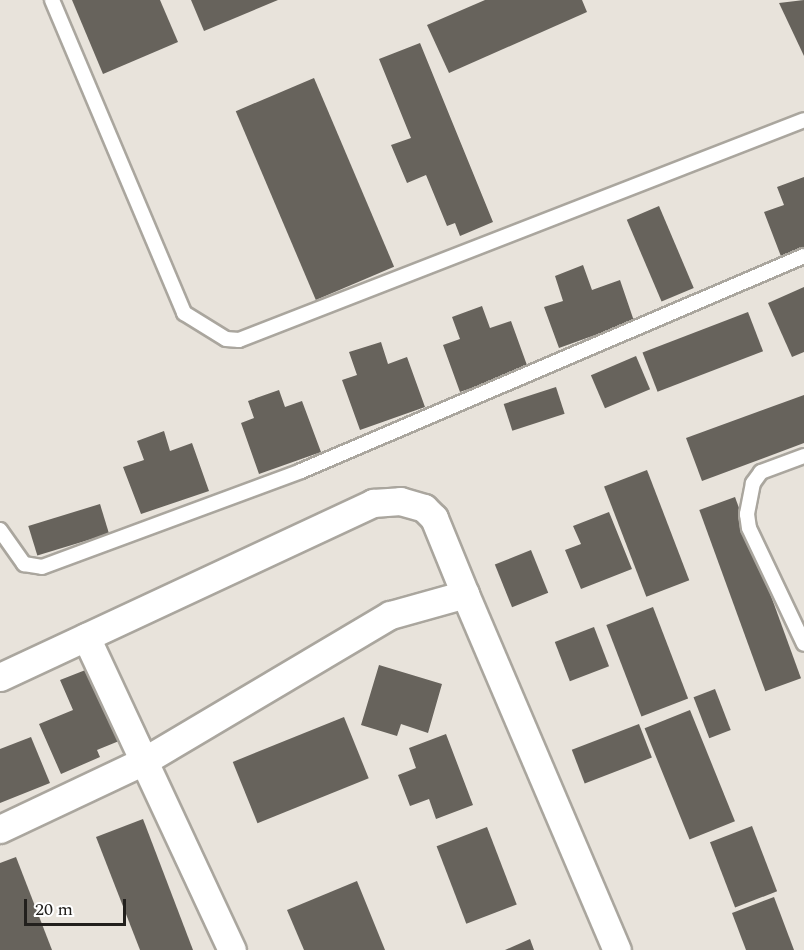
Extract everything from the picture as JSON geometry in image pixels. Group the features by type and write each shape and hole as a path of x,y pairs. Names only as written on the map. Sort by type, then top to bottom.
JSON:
{"street":[{"path":"0,677 386,500 424,508 434,518 617,950"},
{"path":"0,829 144,760 390,615 465,594"},
{"path":"86,637 232,950"}],"lane":[{"path":"52,0 184,313 226,339 239,340 804,120"},
{"path":"0,530 24,564 42,567 301,471 804,256"},
{"path":"804,456 761,472 753,483 747,514 804,644"}],"building":[{"path":"72,0 160,0 178,42 103,74"},
{"path":"191,0 278,0 204,31"},
{"path":"485,0 582,0 587,12 449,73 427,25"},
{"path":"804,0 804,56 779,3"},
{"path":"420,43 493,222 460,236 455,223 447,226 426,175 407,183 391,145 411,138 379,59"},
{"path":"314,78 394,267 316,300 236,111"},
{"path":"804,177 804,251 782,259 764,212 784,205 777,187"},
{"path":"659,206 694,288 662,302 627,220"},
{"path":"583,265 592,290 620,280 634,321 559,348 544,307 563,301 555,276"},
{"path":"804,287 804,352 792,357 768,303"},
{"path":"482,306 490,328 511,321 528,368 460,392 443,345 460,339 452,317"},
{"path":"748,312 763,351 658,392 643,352"},
{"path":"381,342 388,364 407,357 425,407 360,430 342,380 357,375 349,352"},
{"path":"636,356 650,389 605,408 591,375"},
{"path":"556,387 565,414 512,431 504,404"},
{"path":"279,390 285,407 302,401 321,452 259,474 241,423 254,418 248,401"},
{"path":"804,395 804,443 702,481 686,438"},
{"path":"164,431 170,451 192,443 209,491 141,514 123,467 144,460 137,441"},
{"path":"647,470 689,580 646,597 604,486"},
{"path":"735,497 801,678 765,691 699,510"},
{"path":"100,504 109,534 37,556 28,526"},
{"path":"609,512 632,569 581,589 565,550 581,544 573,526"},
{"path":"531,550 548,593 512,607 495,565"},
{"path":"653,607 688,698 641,716 606,625"},
{"path":"594,627 609,666 570,681 555,642"},
{"path":"379,665 442,684 428,733 401,724 397,736 361,725"},
{"path":"88,669 119,741 97,750 100,757 61,774 39,724 73,710 60,680"},
{"path":"715,689 731,730 709,738 694,697"},
{"path":"690,710 735,821 690,840 645,728"},
{"path":"344,717 369,778 257,823 233,762"},
{"path":"639,724 652,758 585,783 572,750"},
{"path":"446,734 473,805 436,819 429,799 410,806 398,775 416,768 409,748"},
{"path":"31,737 50,783 0,803 0,749"},
{"path":"143,819 193,950 140,950 96,837"},
{"path":"752,826 777,891 735,907 710,842"},
{"path":"487,827 517,904 466,924 437,846"},
{"path":"16,857 52,950 0,950 0,863"},
{"path":"357,881 385,950 304,950 287,910"},
{"path":"774,897 794,950 746,950 732,913"},
{"path":"530,939 534,950 505,950"}]}
